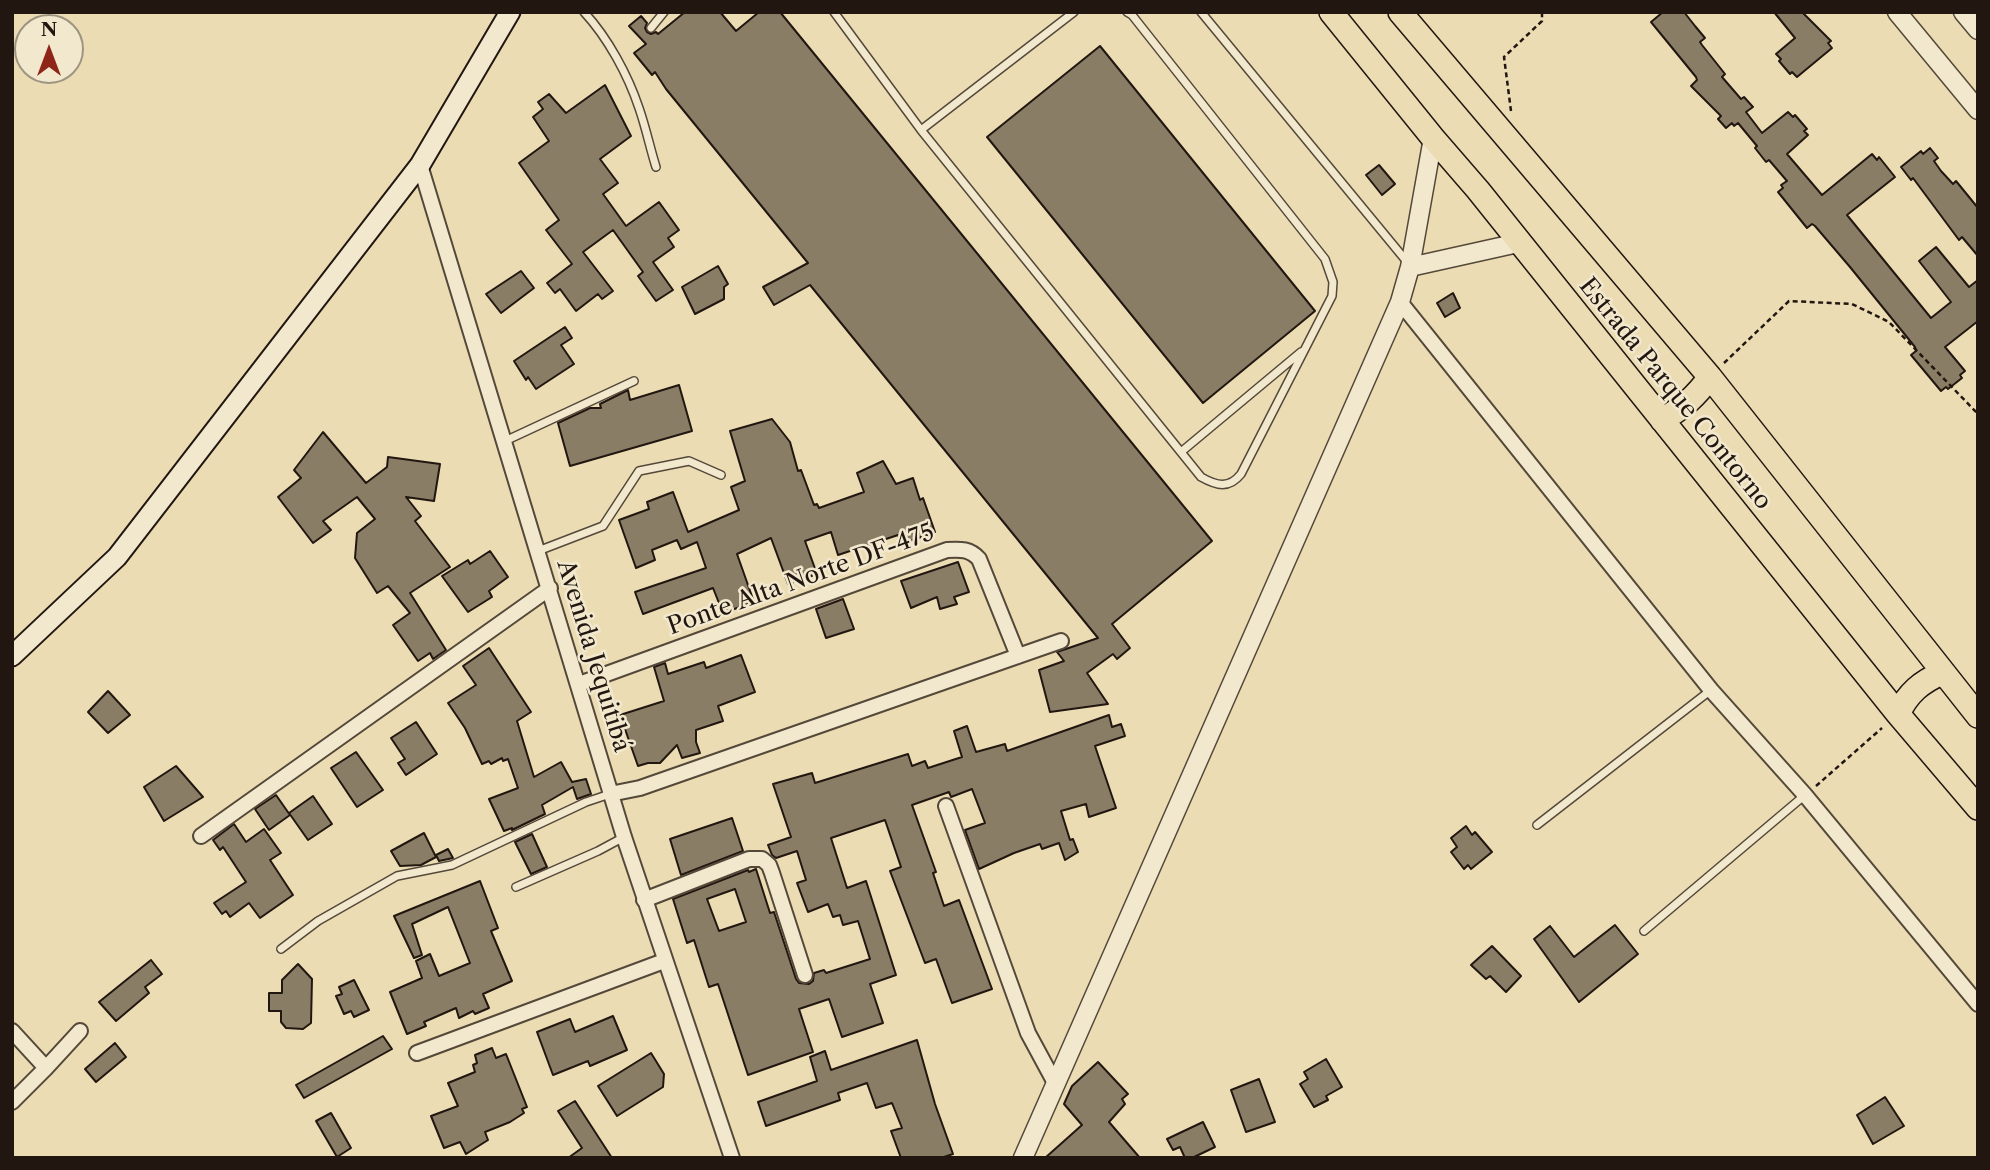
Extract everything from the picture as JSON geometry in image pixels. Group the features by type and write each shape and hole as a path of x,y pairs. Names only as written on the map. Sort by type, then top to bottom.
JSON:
{"highway":[{"name":"Estrada Parque Contorno","path":"1331,12 1478,190 1898,713 1978,808"},
{"name":"Estrada Parque Contorno","path":"1400,12 1710,377 1978,716"},
{"path":"1662,420 1697,395 1710,377"},
{"path":"1898,713 1915,688 1942,673"}],"main road":[{"path":"12,656 117,557 420,165 510,12"}],"street":[{"path":"1897,12 1978,110"},
{"path":"1964,12 1978,30"},
{"path":"1023,1158 1400,302 1410,267 1433,138"},
{"name":"Avenida Jequitibá","path":"420,165 579,684 610,794 732,1158"},
{"path":"1410,267 1518,243"},
{"path":"1400,302 1711,690 1805,795 1978,1004"},
{"name":"Ponte Alta Norte DF-475","path":"579,684 947,550 960,549 972,551 979,559 1018,656"},
{"path":"201,836 550,588"},
{"path":"610,794 640,788 1061,641"},
{"path":"946,806 1028,1033 1055,1083"},
{"path":"644,900 750,859 762,859 772,873 805,975"},
{"path":"417,1053 664,961"},
{"path":"12,1031 46,1068"},
{"path":"12,1102 80,1031"}],"lane":[{"path":"584,12 599,30 620,66 639,107 656,167"},
{"path":"651,28 664,12"},
{"path":"834,12 921,130 1201,477 1223,486 1235,482 1241,474 1332,296 1333,282 1325,259 1127,12"},
{"path":"921,130 1074,12"},
{"path":"1201,12 1410,267"},
{"path":"1181,452 1305,350"},
{"path":"505,440 634,381"},
{"path":"538,551 603,526 639,471 689,461 721,475"},
{"path":"1537,824 1711,690"},
{"path":"281,949 318,921 397,876 452,865 586,802 610,794"},
{"path":"1644,931 1805,795"},
{"path":"516,887 624,837"}],"path":[{"path":"1511,111 1504,57 1542,21 1542,12"},
{"path":"1710,377 1789,301 1852,304 1889,322 1978,414"},
{"path":"1805,795 1898,713"}],"building":[{"path":"685,12 720,12 736,31 759,12 780,12 1212,541 1112,624 1130,648 1117,659 1113,654 1087,673 1108,704 1050,712 1039,670 1064,661 1057,652 1098,638 810,285 774,305 763,287 808,263 655,72 652,75 634,53 646,44 629,26 641,16 647,23 647,32 658,34"},
{"path":"1663,12 1684,12 1705,38 1700,42 1725,74 1722,77 1741,99 1744,97 1753,107 1746,112 1762,133 1788,112 1793,117 1795,115 1807,129 1804,131 1808,135 1787,154 1822,195 1872,154 1877,160 1879,157 1895,177 1847,215 1931,318 1951,302 1919,261 1936,247 1969,287 1978,280 1978,321 1945,347 1965,371 1960,375 1962,378 1941,391 1911,355 1916,351 1915,347 1850,267 1815,226 1812,224 1807,228 1778,192 1783,188 1781,185 1787,181 1769,160 1766,162 1738,123 1734,126 1732,123 1726,128 1718,119 1721,116 1691,86 1697,80 1696,77 1651,22"},
{"path":"1774,12 1802,12 1831,41 1828,43 1832,48 1797,77 1792,72 1790,74 1776,54 1795,38"},
{"path":"1100,46 1315,311 1203,403 987,137"},
{"path":"605,85 631,136 600,159 618,183 603,194 626,226 659,202 679,230 668,238 674,247 653,262 673,290 656,301 638,276 643,272 613,230 583,252 613,291 602,299 598,294 576,311 560,289 555,293 547,283 572,264 546,230 559,220 519,163 549,141 533,117 543,109 538,102 549,94 566,113"},
{"path":"1930,148 1938,158 1934,161 1941,171 1953,184 1956,181 1978,208 1978,256 1962,237 1959,240 1913,178 1911,180 1901,167 1921,151 1923,154"},
{"path":"1379,165 1395,184 1382,195 1366,175"},
{"path":"718,266 728,284 724,287 724,299 695,314 682,287"},
{"path":"521,271 534,288 501,313 486,294"},
{"path":"1453,293 1460,308 1445,317 1437,303"},
{"path":"565,327 572,338 561,345 574,364 536,389 528,377 526,380 514,361"},
{"path":"679,385 692,431 570,466 558,423 590,408 601,408 600,404 628,390 630,400"},
{"path":"772,419 790,442 798,471 801,470 814,505 817,504 819,508 864,492 857,473 883,461 896,484 913,478 935,532 902,544 898,535 838,555 831,532 805,541 817,574 788,584 771,538 737,554 754,602 723,613 713,588 643,614 635,592 706,568 697,542 681,549 677,540 652,550 655,560 636,568 619,520 649,509 647,502 673,492 688,532 739,510 731,487 745,481 730,431"},
{"path":"323,432 366,483 387,467 388,457 440,464 434,501 406,497 421,516 415,521 450,567 410,593 446,650 433,659 430,653 418,661 393,625 410,613 388,586 377,593 355,558 357,533 375,519 357,497 323,521 331,530 313,543 278,497 301,478 294,470"},
{"path":"490,551 508,577 489,591 492,597 468,612 442,576 468,560 470,564"},
{"path":"958,562 969,592 954,597 957,604 940,609 937,597 911,608 901,581"},
{"path":"843,599 854,629 826,638 816,609"},
{"path":"489,648 531,712 517,721 534,777 561,762 572,782 586,779 591,794 577,799 573,787 542,805 545,814 512,830 504,831 489,799 518,788 508,759 503,761 502,758 491,764 489,761 482,764 465,728 448,703 476,685 463,666"},
{"path":"741,655 755,692 718,706 723,721 696,730 700,753 682,758 677,745 660,763 638,766 620,715 664,701 654,667 665,663 668,674 704,662 706,668"},
{"path":"108,691 130,715 108,733 88,712"},
{"path":"1109,715 1112,727 1121,724 1125,736 1095,746 1116,808 1089,817 1086,804 1061,811 1070,840 1073,839 1078,852 1065,860 1059,843 1042,849 1040,844 979,869 965,830 985,823 972,789 951,797 949,792 912,805 936,872 933,873 944,906 959,900 992,989 952,1003 936,959 925,963 890,871 901,867 885,820 831,838 847,888 866,881 896,975 870,984 883,1023 842,1037 829,999 799,1009 813,1052 748,1075 718,984 709,987 694,940 687,943 673,899 756,869 770,913 774,912 799,983 809,984 813,981 814,973 824,970 826,973 870,959 858,921 843,925 840,915 833,917 828,904 808,912 797,883 806,880 797,851 776,858 772,855 768,845 791,837 773,784 812,773 815,783 908,754 912,766 925,761 928,768 962,757 954,731 967,726 976,752 1005,744 1007,751","holes":["735,889 746,922 719,931 707,899"]},
{"path":"416,722 437,754 406,775 398,763 405,759 391,738"},
{"path":"356,752 383,790 357,807 331,768"},
{"path":"176,766 203,797 164,821 144,787"},
{"path":"276,795 290,815 269,830 255,809"},
{"path":"313,796 332,824 308,840 289,813"},
{"path":"732,818 743,851 681,875 670,839"},
{"path":"234,824 246,842 264,829 281,853 270,860 293,895 260,918 249,903 230,917 226,911 222,914 214,903 246,882 223,847 220,850 213,840"},
{"path":"1466,826 1472,835 1475,832 1492,852 1471,869 1468,865 1464,869 1451,852 1457,847 1451,838"},
{"path":"424,833 436,857 421,865 400,866 391,851"},
{"path":"532,834 547,867 531,874 515,842"},
{"path":"448,849 453,858 439,861 436,855"},
{"path":"480,881 498,928 491,931 512,981 483,994 489,1008 475,1014 473,1011 459,1018 456,1008 424,1022 426,1026 407,1034 390,992 422,978 416,961 430,954 439,976 470,963 448,907 412,924 422,955 414,958 394,916"},
{"path":"1615,925 1638,954 1579,1002 1534,939 1550,926 1574,957"},
{"path":"1492,946 1521,976 1506,992 1490,976 1486,979 1471,965"},
{"path":"151,960 162,974 145,987 149,993 116,1021 99,1002"},
{"path":"298,964 312,979 311,1023 303,1029 286,1028 281,1022 281,1011 269,1011 269,993 282,993 282,980"},
{"path":"354,980 369,1010 354,1017 351,1011 344,1014 336,996 342,994 339,987"},
{"path":"613,1016 627,1050 590,1066 588,1061 553,1075 537,1032 570,1019 575,1032"},
{"path":"383,1036 392,1049 304,1098 296,1085"},
{"path":"917,1040 935,1104 953,1154 941,1158 901,1158 891,1131 902,1128 892,1103 876,1108 867,1083 838,1093 840,1100 766,1126 758,1102 817,1081 810,1057 825,1051 831,1070"},
{"path":"115,1043 126,1057 96,1082 85,1069"},
{"path":"492,1048 496,1058 506,1054 527,1107 522,1109 524,1113 510,1122 485,1132 488,1140 466,1154 460,1142 444,1148 431,1116 458,1106 448,1083 475,1072 475,1055"},
{"path":"651,1053 664,1074 663,1087 617,1116 598,1086"},
{"path":"1326,1059 1342,1087 1326,1096 1328,1100 1314,1107 1300,1084 1308,1079 1304,1072"},
{"path":"1098,1062 1128,1094 1122,1099 1125,1104 1109,1122 1140,1158 1045,1158 1082,1125 1064,1104 1072,1086"},
{"path":"1259,1079 1275,1122 1246,1132 1231,1090"},
{"path":"1885,1097 1904,1126 1873,1144 1857,1115"},
{"path":"575,1101 612,1158 568,1158 582,1148 558,1111"},
{"path":"331,1113 351,1148 337,1157 316,1121"},
{"path":"1203,1122 1215,1147 1192,1158 1185,1158 1180,1147 1173,1150 1167,1139"}]}
